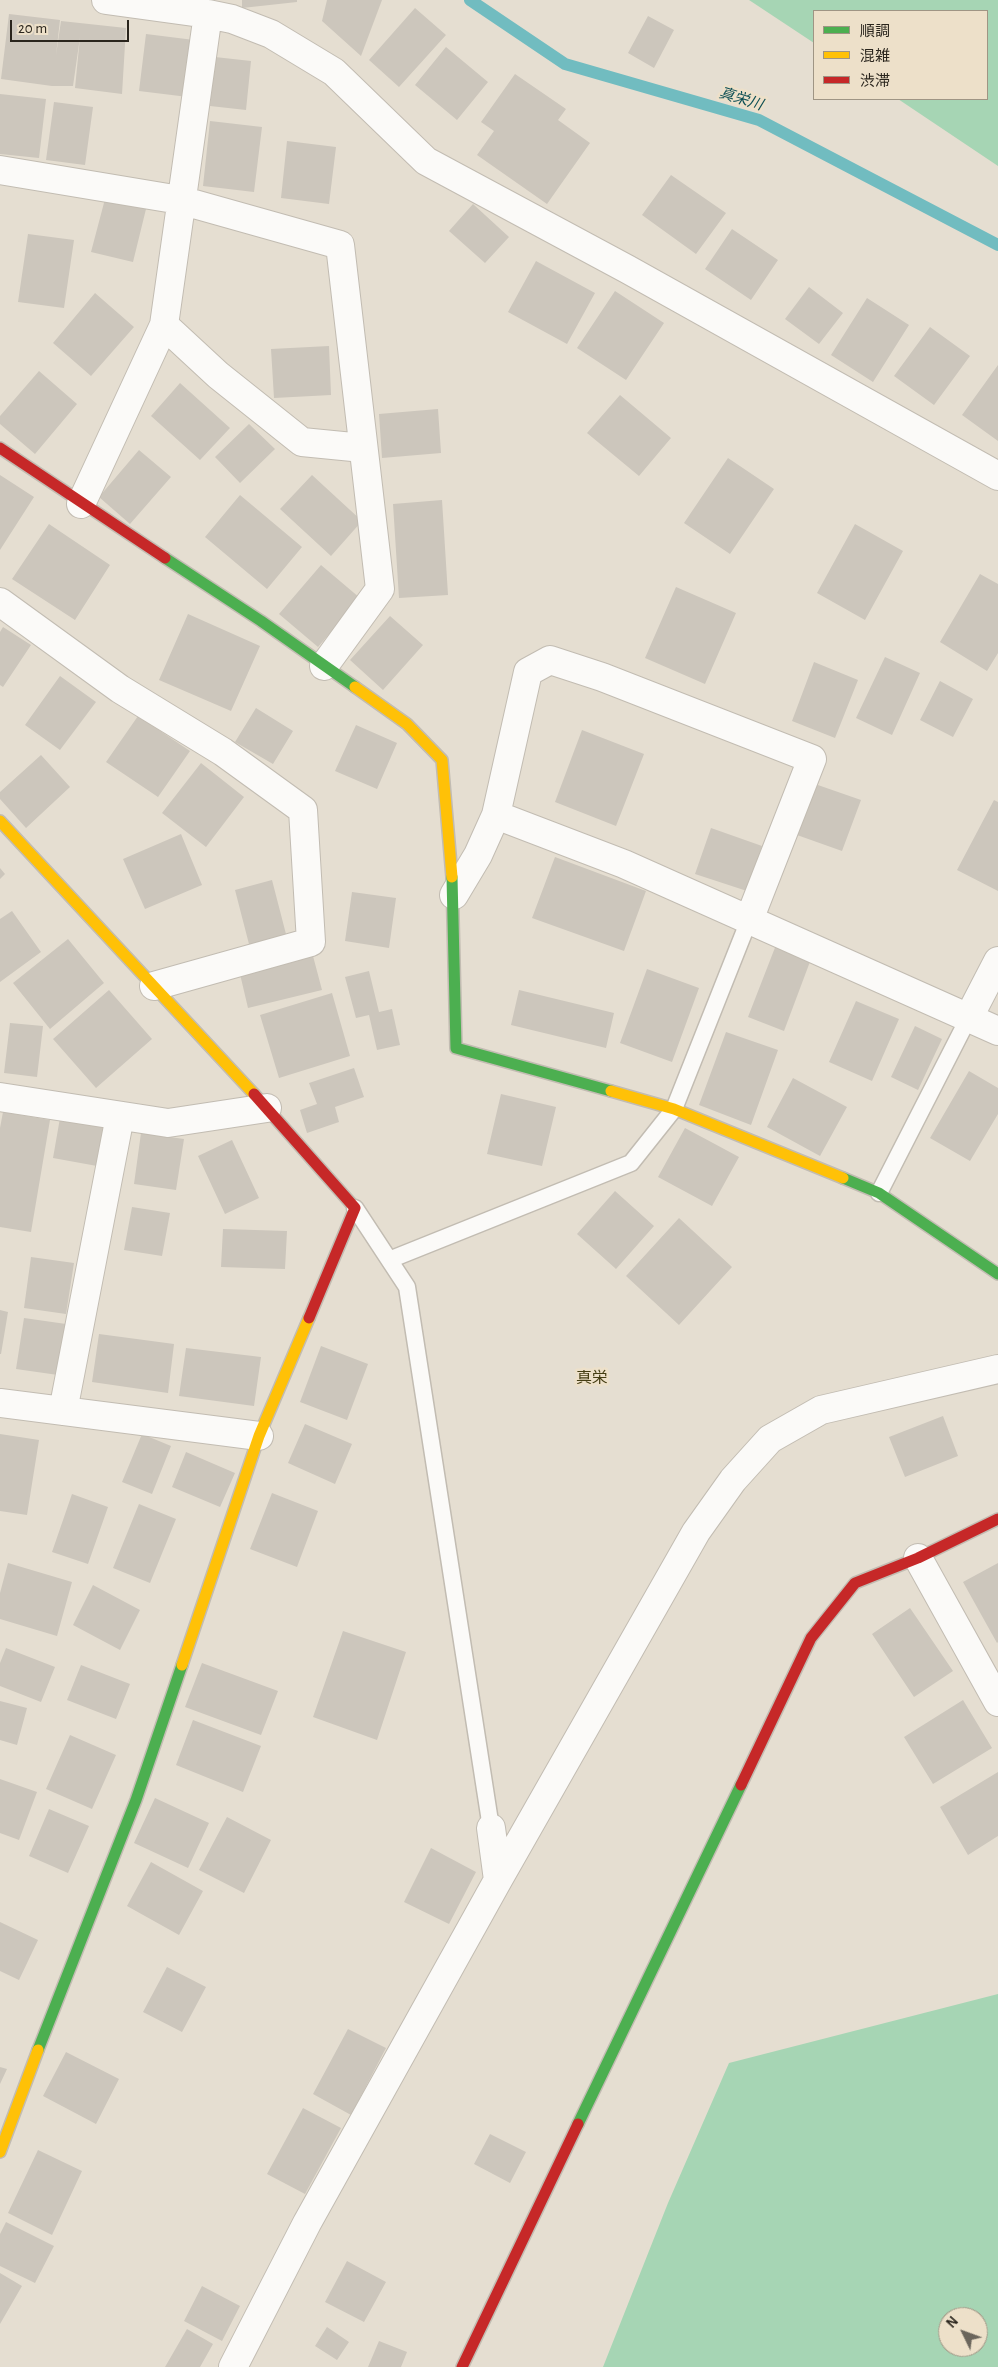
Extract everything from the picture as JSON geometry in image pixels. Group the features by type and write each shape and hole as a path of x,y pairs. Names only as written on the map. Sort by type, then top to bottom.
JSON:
{"street":[{"path":"106,0 223,11 271,34 334,72 426,161 627,269 998,476"},
{"path":"81,504 164,325 180,200 223,11"},
{"path":"0,170 180,200 340,245 380,589 324,666"},
{"path":"164,325 218,375 302,442 363,448"},
{"path":"0,448 81,504 261,622 407,724 442,760 454,894 456,1048 674,1109 880,1193 998,1274"},
{"path":"0,602 120,689 223,752 302,810 311,942 154,986"},
{"path":"454,894 478,855 496,815 528,672 550,660 602,676 812,759 749,920"},
{"path":"496,815 624,864 998,1031"},
{"path":"0,821 267,1108 355,1208 258,1436 136,1800 68,1970 0,2152"},
{"path":"969,1017 998,961"},
{"path":"0,1097 168,1123 267,1108"},
{"path":"63,1411 120,1116"},
{"path":"233,2367 307,2223 498,1880 696,1532 733,1480 770,1439 820,1410 998,1369"},
{"path":"0,1402 258,1436"},
{"path":"462,2367 811,1638 855,1582 918,1558 998,1519"},
{"path":"918,1558 998,1702"},
{"path":"490,1828 498,1880"}],"lane":[{"path":"389,1260 632,1162 674,1109 749,920"},
{"path":"880,1193 969,1017"},
{"path":"355,1208 407,1287 490,1828"}],"green space":[{"path":"749,0 998,0 998,166 899,100 988,100 988,10 813,10 813,42"},
{"path":"998,1994 998,2367 603,2367 668,2203 729,2063"}],"building":[{"path":"242,0 297,0 297,2 242,8"},
{"path":"327,0 382,0 361,56 322,21"},
{"path":"415,8 446,35 399,87 369,60"},
{"path":"9,14 60,20 56,55 61,21 126,28 122,94 75,88 80,37 73,86 52,86 1,79"},
{"path":"648,16 674,30 654,68 628,53"},
{"path":"146,34 194,40 188,97 139,91"},
{"path":"446,47 488,82 457,120 415,85"},
{"path":"215,57 251,61 246,110 210,106"},
{"path":"515,74 566,109 558,120 590,143 547,204 477,155 494,131 481,122"},
{"path":"0,94 46,99 39,158 0,154"},
{"path":"54,102 93,107 85,165 46,160"},
{"path":"210,121 262,127 254,192 203,186"},
{"path":"287,141 336,147 329,204 281,198"},
{"path":"671,175 726,213 696,254 642,215"},
{"path":"105,199 146,209 133,262 91,252"},
{"path":"473,204 509,237 485,263 449,231"},
{"path":"732,229 778,260 751,300 705,269"},
{"path":"28,234 74,240 64,308 18,302"},
{"path":"536,261 595,293 567,344 508,312"},
{"path":"809,287 843,313 819,344 785,319"},
{"path":"615,291 664,323 626,380 577,348"},
{"path":"95,293 134,327 91,376 53,343"},
{"path":"867,298 909,325 873,382 831,355"},
{"path":"930,327 970,356 934,405 894,376"},
{"path":"329,346 331,395 274,398 271,349"},
{"path":"998,365 998,441 962,415"},
{"path":"39,371 77,404 35,454 0,424 0,416"},
{"path":"180,383 230,428 200,460 151,416"},
{"path":"620,395 671,438 639,476 587,433"},
{"path":"438,409 441,453 382,458 379,414"},
{"path":"249,424 275,449 240,483 215,457"},
{"path":"139,450 171,477 130,524 99,497"},
{"path":"728,458 774,489 730,554 684,523"},
{"path":"0,475 34,497 0,550"},
{"path":"312,475 362,521 331,556 280,509"},
{"path":"240,495 302,547 267,589 205,537"},
{"path":"442,500 448,595 399,598 393,504"},
{"path":"49,524 110,565 75,620 12,579"},
{"path":"855,524 903,551 865,620 817,593"},
{"path":"321,565 360,598 318,647 279,614"},
{"path":"980,574 998,584 998,653 987,671 940,642"},
{"path":"676,587 736,613 705,684 645,658"},
{"path":"188,614 260,646 231,711 159,680"},
{"path":"390,616 423,645 383,690 350,660"},
{"path":"3,627 31,645 3,687 0,685 0,632"},
{"path":"885,657 920,673 892,735 856,718"},
{"path":"814,662 858,680 835,738 792,721"},
{"path":"60,676 96,702 60,750 25,725"},
{"path":"940,681 973,699 953,737 920,720"},
{"path":"256,708 293,731 273,764 235,742"},
{"path":"138,716 190,751 158,797 106,762"},
{"path":"356,725 397,743 377,789 335,771"},
{"path":"582,730 644,754 616,826 555,802"},
{"path":"41,755 70,787 26,828 0,799 0,792"},
{"path":"201,763 244,797 206,847 162,813"},
{"path":"815,784 861,800 842,851 797,835"},
{"path":"994,800 998,802 998,891 957,870"},
{"path":"711,828 762,846 747,891 695,874"},
{"path":"181,834 202,885 145,909 123,859"},
{"path":"555,857 646,891 624,951 532,918"},
{"path":"0,868 5,874 0,879"},
{"path":"272,880 287,938 250,948 235,890"},
{"path":"352,892 396,898 389,948 345,941"},
{"path":"12,911 41,952 0,982 0,919"},
{"path":"68,939 104,983 50,1029 13,983"},
{"path":"776,945 811,959 784,1031 748,1017"},
{"path":"313,956 322,990 248,1008 240,974"},
{"path":"647,969 699,988 672,1062 620,1043"},
{"path":"369,971 379,1012 392,1009 400,1045 377,1050 369,1015 356,1018 345,977"},
{"path":"109,990 152,1039 96,1088 53,1039"},
{"path":"519,990 614,1013 606,1048 511,1025"},
{"path":"332,993 350,1056 279,1078 260,1015"},
{"path":"856,1001 899,1019 872,1081 829,1062"},
{"path":"10,1023 43,1026 37,1077 4,1073"},
{"path":"915,1026 942,1039 918,1090 891,1077"},
{"path":"726,1032 778,1050 751,1125 699,1105"},
{"path":"354,1068 364,1097 335,1107 339,1122 307,1133 300,1110 317,1104 309,1083"},
{"path":"969,1071 998,1088 998,1114 970,1161 930,1138"},
{"path":"793,1078 847,1107 820,1156 767,1127"},
{"path":"501,1094 556,1107 542,1166 487,1154"},
{"path":"3,1112 50,1120 31,1232 0,1227 0,1128"},
{"path":"60,1118 104,1126 97,1166 53,1158"},
{"path":"685,1128 739,1157 712,1206 658,1177"},
{"path":"141,1133 184,1139 176,1190 134,1184"},
{"path":"232,1140 259,1198 225,1214 198,1156"},
{"path":"615,1191 654,1226 616,1269 577,1234"},
{"path":"132,1207 170,1213 162,1256 124,1250"},
{"path":"679,1218 732,1267 679,1325 626,1276"},
{"path":"223,1229 287,1231 285,1269 221,1267"},
{"path":"31,1257 74,1263 66,1314 24,1308"},
{"path":"0,1310 8,1312 1,1354 0,1354"},
{"path":"24,1318 66,1324 58,1375 16,1369"},
{"path":"99,1334 174,1344 168,1393 92,1382"},
{"path":"321,1346 368,1364 347,1420 300,1402"},
{"path":"186,1348 261,1357 254,1406 179,1396"},
{"path":"943,1416 958,1456 905,1477 889,1437"},
{"path":"305,1424 352,1444 335,1484 288,1463"},
{"path":"0,1434 39,1440 27,1515 0,1511"},
{"path":"142,1434 171,1446 152,1494 122,1482"},
{"path":"186,1452 235,1473 220,1507 172,1487"},
{"path":"272,1493 318,1511 297,1567 250,1549"},
{"path":"72,1494 108,1507 88,1564 52,1552"},
{"path":"139,1504 176,1519 150,1583 113,1568"},
{"path":"8,1563 72,1582 57,1636 0,1619 0,1593"},
{"path":"998,1563 998,1642 997,1643 963,1582"},
{"path":"93,1585 140,1610 120,1650 73,1625"},
{"path":"910,1608 953,1671 914,1697 872,1634"},
{"path":"343,1631 406,1652 377,1740 313,1717"},
{"path":"6,1648 55,1667 41,1702 0,1686 0,1663"},
{"path":"202,1663 278,1691 261,1735 185,1707"},
{"path":"81,1665 130,1684 116,1719 67,1700"},
{"path":"963,1700 992,1748 933,1784 904,1737"},
{"path":"0,1701 27,1708 17,1745 0,1740"},
{"path":"193,1720 261,1746 243,1792 176,1765"},
{"path":"70,1735 116,1755 92,1809 46,1789"},
{"path":"998,1772 998,1836 968,1855 940,1807"},
{"path":"0,1779 37,1792 19,1840 0,1833"},
{"path":"155,1798 209,1823 188,1868 134,1843"},
{"path":"49,1809 89,1826 68,1873 29,1856"},
{"path":"227,1817 271,1840 244,1893 199,1870"},
{"path":"431,1848 476,1872 449,1924 404,1902"},
{"path":"151,1862 203,1891 179,1935 127,1906"},
{"path":"0,1922 38,1940 19,1980 0,1971"},
{"path":"167,1967 206,1987 182,2032 143,2012"},
{"path":"348,2029 386,2048 351,2115 313,2094"},
{"path":"66,2052 119,2079 96,2124 43,2096"},
{"path":"0,2067 7,2069 0,2084"},
{"path":"303,2108 341,2128 305,2194 267,2174"},
{"path":"490,2134 526,2152 510,2183 474,2164"},
{"path":"38,2150 82,2171 52,2235 8,2213"},
{"path":"6,2222 54,2246 35,2283 0,2266 0,2234"},
{"path":"347,2261 386,2282 364,2322 325,2302"},
{"path":"0,2273 22,2286 0,2324"},
{"path":"202,2286 240,2306 222,2341 184,2321"},
{"path":"327,2327 349,2342 337,2360 315,2346"},
{"path":"187,2329 213,2344 200,2367 165,2367"},
{"path":"379,2341 407,2352 401,2367 368,2367"}],"waterway":[{"name":"真栄川","path":"470,0 565,64 759,120 998,245"}],"traffic: fast":[{"path":"165,558 261,621 355,687"},
{"path":"452,877 456,1048 611,1091"},
{"path":"843,1178 879,1193 998,1274"},
{"path":"38,2050 136,1800 182,1665"},
{"path":"578,2124 741,1785"}],"traffic: slow":[{"path":"355,687 407,724 442,760 452,877"},
{"path":"0,821 254,1094"},
{"path":"611,1091 674,1109 843,1178"},
{"path":"182,1665 259,1436 309,1318"},
{"path":"0,2152 38,2050"}],"traffic: jam":[{"path":"0,448 165,558"},
{"path":"254,1094 355,1208 309,1318"},
{"path":"741,1785 811,1638 855,1583 918,1558 998,1519"},
{"path":"462,2367 578,2124"}],"district":[{"name":"真栄","path":"592,1378"}]}
